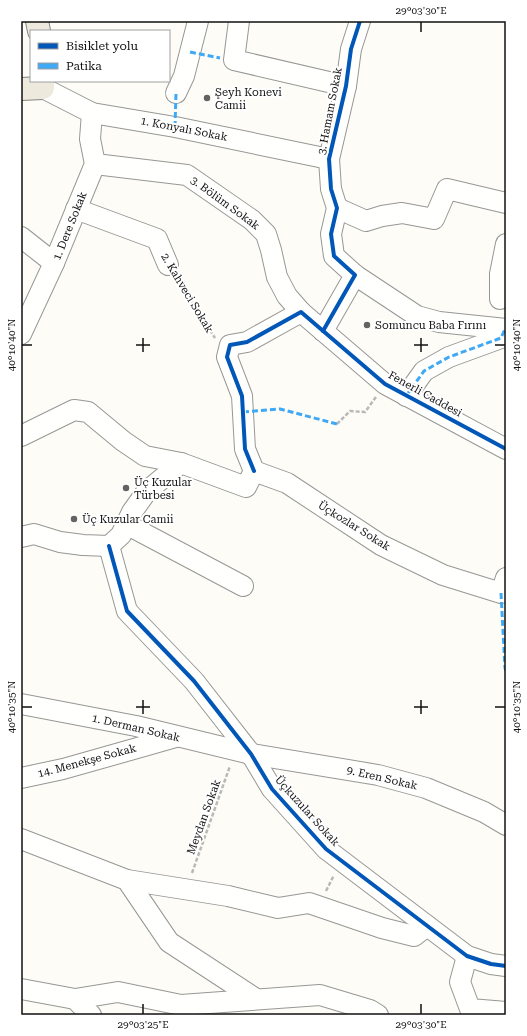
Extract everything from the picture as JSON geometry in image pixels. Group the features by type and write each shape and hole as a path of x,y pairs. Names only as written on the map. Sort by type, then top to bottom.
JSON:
{"main road":[{"path":"21,89 43,84"}],"street":[{"path":"176,93 184,76 198,21"},
{"path":"239,21 234,60 346,86"},
{"name":"3. Hamam Sokak","path":"337,208 331,189 329,158 346,86 351,49 360,21"},
{"name":"1. Konyalı Sokak","path":"43,84 92,113 175,127 329,158"},
{"path":"92,113 90,139 95,164"},
{"name":"1. Dere Sokak","path":"22,329 54,263 95,164"},
{"name":"3. Bölüm Sokak","path":"95,164 187,175 252,220 266,234 272,250 277,276 287,296 301,312 323,330"},
{"path":"406,396 424,371 449,357 501,338 505,329 440,322 417,316 355,275 334,256 331,234 337,208 366,221 382,216 402,213 434,219 448,189 506,203"},
{"name":"2. Kahveci Sokak","path":"76,209 157,239 168,265"},
{"path":"21,237 54,263"},
{"path":"500,299 500,274 506,244"},
{"path":"323,330 355,275"},
{"path":"21,436 74,410 88,412 123,441 145,456 181,463 246,487 254,471 245,449 242,396 227,357 230,345 247,342 301,312"},
{"name":"Fenerli Caddesi","path":"323,330 385,384 506,449"},
{"path":"21,537 34,534 60,542 108,546 121,535 129,518 147,491 181,463"},
{"name":"Üçkozlar Sokak","path":"254,471 287,484 381,545 443,575 504,585"},
{"path":"129,518 243,586"},
{"name":"Üçkuzular Sokak","path":"108,546 127,611 194,681 243,752 272,789 326,849 467,956 491,964 506,966"},
{"name":"1. Derman Sokak","path":"21,704 136,726 176,737 243,752"},
{"name":"14. Menekşe Sokak","path":"21,778 63,769 176,737"},
{"name":"9. Eren Sokak","path":"243,752 378,775 426,788 484,812 506,825"},
{"path":"21,839 127,880 228,896 278,908 309,903 382,928 414,936 427,926"},
{"path":"127,880 169,942 256,999"},
{"path":"467,956 460,982 470,1009 506,1012"},
{"path":"21,989 75,999 118,992 181,1005 320,994 370,1010 378,1015"},
{"path":"75,999 91,1015"}],"path":[{"path":"337,424 350,411 365,412 385,384"},
{"path":"309,903 324,894 341,861"}],"marked path":[{"path":"190,52 220,58"},
{"path":"175,127 176,93"},
{"path":"406,396 424,371 449,357 501,338 505,329"},
{"path":"243,412 280,409 337,424"},
{"path":"501,593 506,671"}],"cycle path":[{"path":"323,331 355,275 334,256 331,234 337,208 331,189 329,159 346,86 351,49 360,21"},
{"path":"254,471 245,449 242,396 227,357 230,345 247,342 301,312 385,384 506,449"},
{"path":"109,546 127,611 194,681 251,754 272,789 326,849 467,956 491,964 506,966"}],"place":[{"name":"Şeyh Konevi Camii","path":"207,98"},
{"name":"Somuncu Baba Fırını","path":"367,325"},
{"name":"Üç Kuzular Türbesi","path":"126,488"},
{"name":"Üç Kuzular Camii","path":"74,519"}]}
